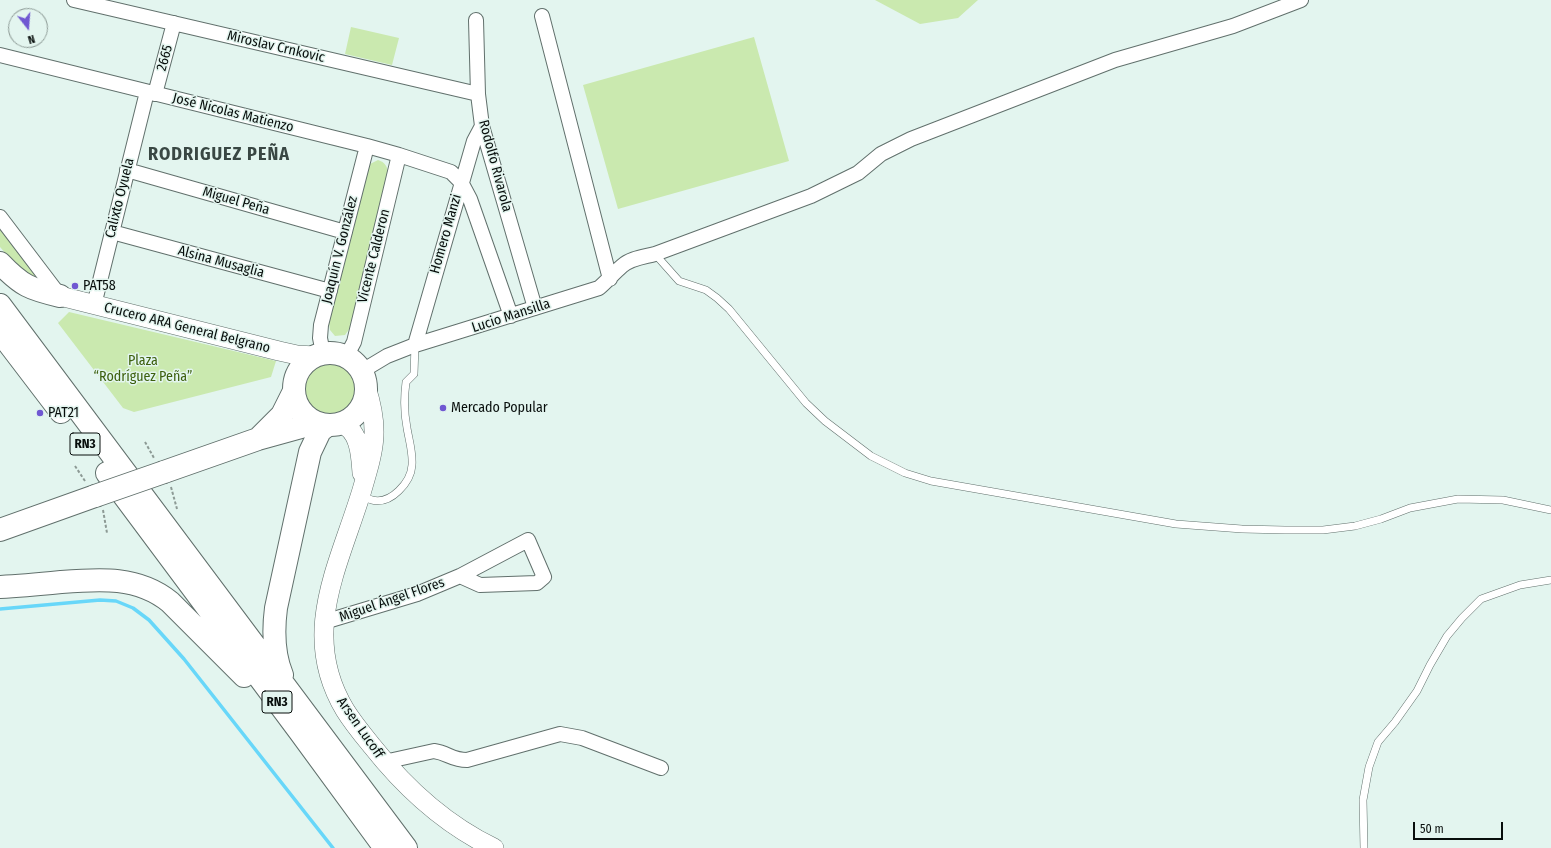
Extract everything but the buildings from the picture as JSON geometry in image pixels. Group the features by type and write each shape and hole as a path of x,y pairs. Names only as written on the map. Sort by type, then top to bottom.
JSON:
{"main road":[{"path":"0,263 22,284 30,288 60,296"},
{"name":"RN3","path":"0,305 406,848"},
{"name":"RN3","path":"0,332 300,732 384,848"},
{"path":"0,530 94,495 164,473 258,439 305,426 330,424 351,418 359,410 365,399 358,372 335,353 319,354 306,362 299,370 295,380 294,391 296,402 302,412 311,420 330,424"},
{"path":"258,439 277,422 294,391"},
{"path":"297,702 281,672 275,650 273,625 310,452 320,431 330,424"},
{"path":"0,587 108,579 127,582 152,590 175,607 300,732"}],"street":[{"name":"Miroslav Crnkovic","path":"74,0 478,94"},
{"name":"Lucio Mansilla","path":"358,372 387,356 415,345 599,288 622,266 632,260 655,254 811,196 858,173 881,154 911,139 1115,60 1233,26 1301,0"},
{"path":"542,16 610,279"},
{"name":"Rodolfo Rivarola","path":"476,20 478,94 482,126 535,308"},
{"name":"2665","path":"151,93 174,23"},
{"name":"José Nicolas Matienzo","path":"0,55 367,146 451,172 461,182"},
{"name":"Calixto Oyuela","path":"94,305 127,170 151,93"},
{"name":"Homero Manzi","path":"415,345 461,182 474,141 482,126"},
{"name":"Joaquín V. González","path":"319,354 320,332 367,146"},
{"name":"Vicente Calderon","path":"358,372 354,342 399,155"},
{"name":"Miguel Peña","path":"127,170 345,232"},
{"path":"461,182 474,210 511,316"},
{"path":"0,217 60,296"},
{"name":"Alsina Musaglia","path":"112,232 330,291"},
{"name":"Crucero ARA General Belgrano","path":"60,296 279,351 297,355 319,354"},
{"name":"Arsen Lucoff","path":"358,372 372,407 375,422 374,441 371,459 332,581 324,622 324,651 333,686 345,710 384,762 416,796 439,816 472,838 494,848"},
{"name":"Arsen Lucoff","path":"330,424 343,424 351,432 358,443 361,451 361,492"},
{"name":"Miguel Ángel Flores","path":"324,622 416,594 460,576 528,540 544,577 538,583 480,585 460,576"},
{"path":"384,762 434,751 441,752 458,760 467,760 560,734 582,738 661,768"}],"lane":[{"path":"655,254 679,281 706,290 717,298 729,310 806,403 841,434 871,456 905,473 931,481 1176,524 1242,529 1323,530 1355,526 1381,519 1410,508 1458,499 1503,500 1551,510"},
{"path":"361,492 373,501 382,499 392,496 403,487 409,478 412,465 404,402 406,382 414,374 415,345"},
{"path":"1364,848 1363,800 1369,767 1378,742 1395,722 1417,691 1447,636 1462,618 1481,600 1520,585 1551,580"}],"path":[{"path":"145,442 164,473 177,509"},
{"path":"75,466 94,495 107,533"}],"green space":[{"path":"875,0 978,0 958,18 920,24"},
{"path":"351,27 399,38 392,65 345,54"},
{"path":"754,37 789,161 618,209 583,85"},
{"path":"378,160 386,165 388,174 350,328 345,335 335,336 330,330 329,323 368,168 370,164"},
{"path":"0,224 34,269 46,293 23,273 0,247"},
{"name":"Plaza “Rodríguez Peña”","path":"69,312 276,361 271,377 134,412 123,408 58,323"},
{"path":"330,363 344,367 352,375 356,389 352,403 344,411 330,415 316,411 308,403 304,389 308,375 316,367"}],"waterway":[{"path":"0,609 100,600 116,601 133,608 149,620 184,659 333,848"}],"place":[{"name":"PAT58","path":"75,286"},
{"name":"Mercado Popular","path":"443,408"},
{"name":"PAT21","path":"40,413"}],"district":[{"name":"RODRIGUEZ PEÑA","path":"219,155"}]}
